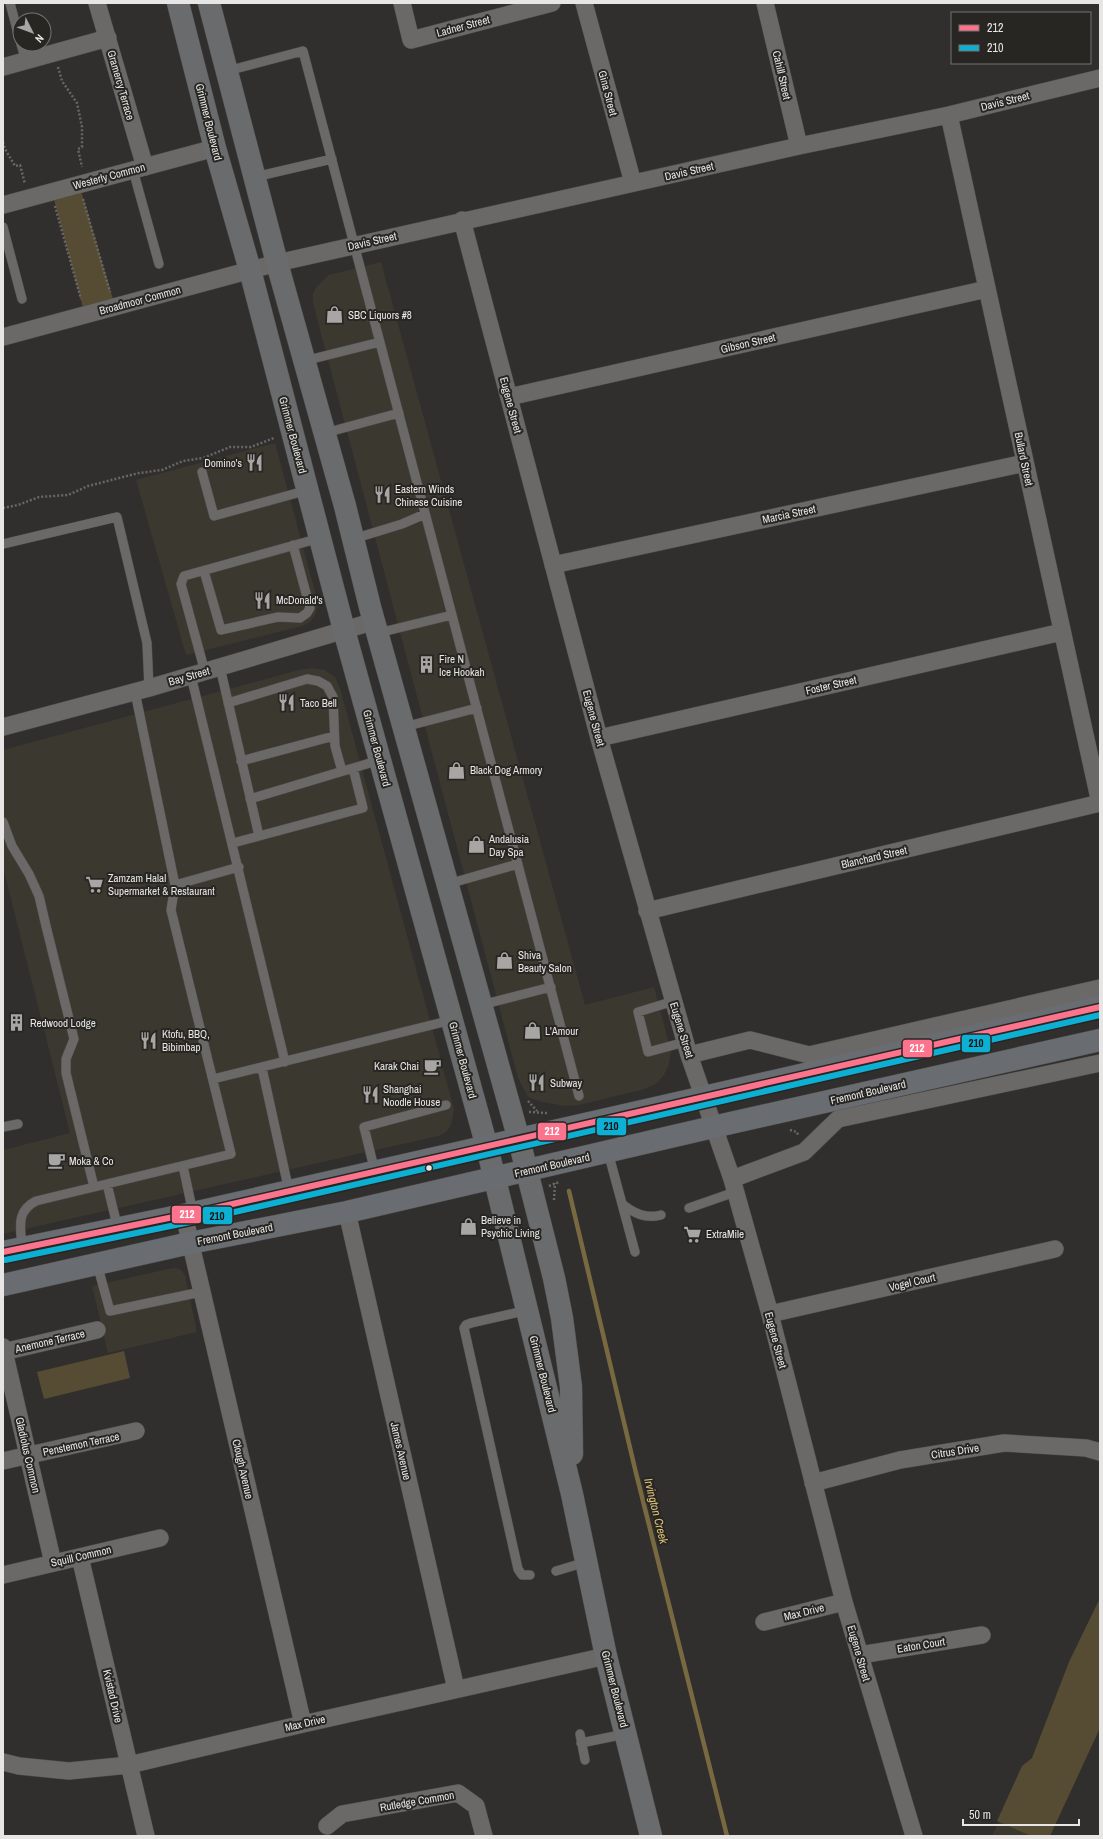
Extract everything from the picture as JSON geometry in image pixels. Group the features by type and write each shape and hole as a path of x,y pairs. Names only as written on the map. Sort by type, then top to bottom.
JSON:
{"main road":[{"name":"Grimmer Boulevard","path":"178,3 215,148 250,270 344,630 487,1147 572,1494 606,1656 651,1836"},
{"name":"Grimmer Boulevard","path":"210,3 277,263 527,1171 562,1318 571,1387 572,1494"},
{"path":"13,1250 289,1192 704,1096 1100,1007"},
{"name":"Fremont Boulevard","path":"3,1285 190,1243 347,1212 713,1127 1100,1040"}],"street":[{"name":"Gramercy Terrace","path":"97,3 108,38 139,168"},
{"name":"Ladner Street","path":"402,3 412,40 552,3"},
{"name":"Gina Street","path":"584,3 633,183"},
{"name":"Cahill Street","path":"765,3 799,146"},
{"path":"3,67 108,38"},
{"name":"Davis Street","path":"277,263 462,220 799,146 949,115 1100,78"},
{"name":"Bullard Street","path":"949,115 1100,803"},
{"name":"Westerly Common","path":"3,205 215,148"},
{"name":"Eugene Street","path":"462,220 599,738 647,911 687,1048 734,1186 770,1314 844,1602 914,1836"},
{"name":"Broadmoor Common","path":"3,337 277,263"},
{"name":"Gibson Street","path":"509,397 987,289"},
{"name":"Marcia Street","path":"553,565 1025,463"},
{"name":"Bay Street","path":"3,727 142,690 344,630 376,627"},
{"name":"Foster Street","path":"599,738 1062,632"},
{"name":"Blanchard Street","path":"647,911 1100,803"},
{"path":"687,1048 750,1040 809,1056 1100,988"},
{"name":"Fremont Boulevard","path":"734,1186 804,1152 838,1119 1100,1063"},
{"name":"James Avenue","path":"347,1212 456,1689"},
{"name":"Clough Avenue","path":"188,1214 190,1243 303,1724"},
{"name":"Vogel Court","path":"770,1314 1055,1249"},
{"name":"Anemone Terrace","path":"3,1350 97,1330"},
{"name":"Gladiolus Common","path":"3,1350 53,1563"},
{"name":"Penstemon Terrace","path":"3,1461 136,1432"},
{"name":"Citrus Drive","path":"813,1483 900,1460 1004,1443 1086,1448 1100,1452"},
{"name":"Squill Common","path":"3,1575 160,1538"},
{"name":"Kvistad Drive","path":"80,1557 146,1836"},
{"name":"Max Drive","path":"764,1622 844,1602"},
{"name":"Eaton Court","path":"860,1655 982,1635"},
{"name":"Max Drive","path":"3,1762 19,1766 68,1772 129,1765 456,1689 606,1656"},
{"name":"Rutledge Common","path":"328,1826 342,1814 458,1793 476,1806 484,1836"}],"lane":[{"path":"227,71 303,51 579,1096"},
{"path":"23,52 26,61"},
{"path":"255,177 332,159"},
{"path":"139,168 159,264"},
{"path":"3,227 22,299"},
{"path":"304,361 380,342"},
{"path":"324,433 399,413"},
{"path":"202,472 214,516 308,490"},
{"path":"353,540 402,524 425,514"},
{"path":"3,544 117,517 147,643 142,690 175,885 171,910 231,1154 36,1201 27,1206 21,1216 13,1250"},
{"path":"285,1062 233,843 205,672 182,584 184,576 320,538"},
{"path":"204,571 221,630 278,617 300,618 310,608 293,546"},
{"path":"376,627 452,616"},
{"path":"205,672 228,703 259,836"},
{"path":"228,703 307,679 318,681 327,686 333,697 335,746 342,772"},
{"path":"404,727 476,708"},
{"path":"242,761 334,736"},
{"path":"250,799 380,760"},
{"path":"233,843 363,808 353,768"},
{"path":"3,822 12,846 29,874 39,896 74,1039 66,1059 66,1073 94,1187"},
{"path":"448,884 518,864"},
{"path":"175,885 239,867"},
{"path":"481,1005 550,987"},
{"path":"674,1001 638,1012 648,1052 687,1048"},
{"path":"213,1079 452,1020"},
{"path":"262,1068 289,1192"},
{"path":"375,1172 364,1127 446,1105"},
{"path":"3,1127 18,1124"},
{"path":"608,1152 635,1252"},
{"path":"183,1166 188,1214"},
{"path":"107,1184 118,1229"},
{"path":"690,1208 734,1186"},
{"path":"622,1204 641,1215 650,1217 661,1215"},
{"path":"97,1264 110,1311 202,1292"},
{"path":"528,1310 471,1323 466,1325 464,1328 518,1570 522,1575 530,1576"},
{"path":"556,1571 586,1562"},
{"path":"585,1760 581,1738 626,1734"}],"path":[{"path":"55,53 62,81 77,103 82,127 82,147 78,149 83,183 114,306"},
{"path":"3,142 5,149 15,166 20,165 29,198"},
{"path":"52,192 85,314"},
{"path":"3,508 18,505 39,497 68,495 88,486 139,473 162,470 183,461 203,458 230,447 251,446 274,438"},
{"path":"784,1131 791,1129 797,1132 804,1152"}],"shaded area":[{"path":"79,184 115,306 85,315 52,192"},
{"path":"381,262 585,1005 654,987 671,1051 669,1064 664,1075 656,1084 645,1089 579,1105 565,1106 542,1102 528,1097 518,1078 313,303 313,294 317,286 329,275"},
{"path":"275,443 317,599 318,607 315,615 310,622 302,626 186,655 136,480"},
{"path":"312,668 325,670 335,677 340,688 454,1109 451,1125 446,1132 438,1136 3,1234 3,1150 70,1133 3,867 3,750 299,670"},
{"path":"173,1268 180,1269 185,1275 197,1332 108,1353 92,1286"},
{"path":"124,1351 130,1378 44,1399 37,1372"},
{"path":"1100,1598 1100,1728 1050,1836 1031,1836 997,1821 1022,1766 1032,1758 1069,1662"},
{"path":"999,1821 1031,1836 992,1836"}],"waterway":[{"name":"Irvington Creek","path":"569,1191 636,1473 727,1836"}],"transit line":[{"name":"212","path":"3,1252 193,1213 1100,1007"},
{"name":"210","path":"5,1260 195,1221 1100,1015"}],"place":[{"name":"SBC Liquors #8","path":"335,315"},
{"name":"Domino's","path":"255,463"},
{"name":"Eastern Winds Chinese Cuisine","path":"382,495"},
{"name":"McDonald's","path":"263,600"},
{"name":"Fire N Ice Hookah","path":"426,665"},
{"name":"Taco Bell","path":"287,703"},
{"name":"Black Dog Armory","path":"457,770"},
{"name":"Andalusia Day Spa","path":"476,845"},
{"name":"Zamzam Halal Supermarket & Restaurant","path":"95,884"},
{"name":"Shiva Beauty Salon","path":"505,961"},
{"name":"Redwood Lodge","path":"17,1023"},
{"name":"L'Amour","path":"532,1031"},
{"name":"Ktofu, BBQ, Bibimbap","path":"149,1040"},
{"name":"Karak Chai","path":"432,1066"},
{"name":"Subway","path":"537,1083"},
{"name":"Shanghai Noodle House","path":"370,1095"},
{"name":"Moka & Co","path":"56,1161"},
{"name":"Believe in Psychic Living","path":"468,1226"},
{"name":"ExtraMile","path":"693,1234"}]}
